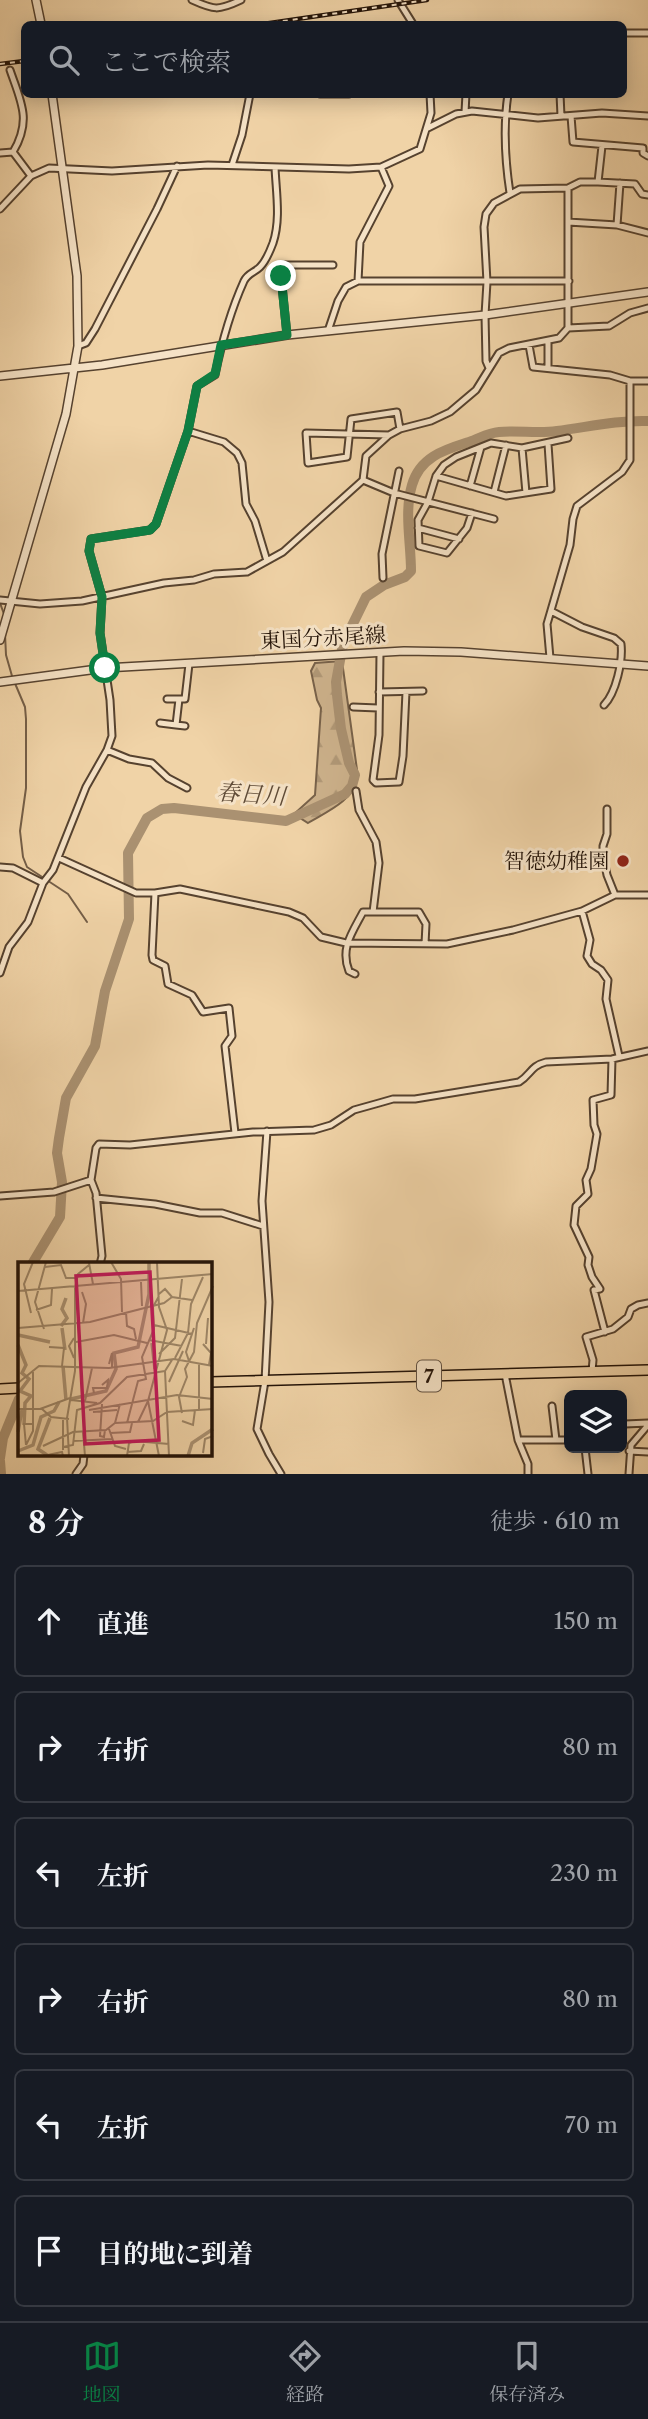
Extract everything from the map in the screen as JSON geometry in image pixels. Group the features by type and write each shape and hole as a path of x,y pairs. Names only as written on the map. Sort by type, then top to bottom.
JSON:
{"main road":[{"name":"7","path":"212,1382 648,1370"},
{"path":"0,1389 17,1388"}],"street":[{"path":"36,0 40,21"},
{"path":"192,0 213,9 223,8 241,0"},
{"path":"398,0 411,21"},
{"path":"627,33 648,33"},
{"path":"9,70 25,119 24,130 13,152"},
{"path":"0,640 66,414 78,346 78,276 53,98"},
{"path":"232,165 242,135 249,98"},
{"path":"0,209 31,176 50,168 112,172 177,166 349,169 382,167 421,149 431,113 430,98"},
{"path":"465,112 466,98"},
{"path":"508,98 506,166 510,192"},
{"path":"560,98 561,116"},
{"path":"428,128 456,114 471,111 538,118 602,113 648,116"},
{"path":"571,116 573,142 643,148 643,153 648,156"},
{"path":"598,182 602,146"},
{"path":"0,153 13,152"},
{"path":"13,152 31,176"},
{"path":"78,346 86,343 95,329 177,166"},
{"path":"0,973 9,947 28,922 43,883 59,858 86,787 112,736 100,633 102,597 89,543 91,539 153,528 188,431 197,386 215,374 226,323 245,279 260,268 273,244 278,214 275,167"},
{"path":"358,281 360,242 388,186 382,167"},
{"path":"489,368 486,361 487,282 484,220 494,204 510,192 520,189 568,188 580,182 635,184 642,194 648,195"},
{"path":"617,225 620,183"},
{"path":"0,600 66,603 102,597 214,575 247,572 283,552 363,480 366,456 389,435 450,412 475,390 499,354 509,348 559,338 568,328 568,188"},
{"path":"568,222 617,225 648,233"},
{"path":"287,335 281,276 283,265 334,265"},
{"path":"328,331 346,287 358,281 569,281"},
{"path":"0,376 75,369 287,335 485,316 648,292"},
{"path":"568,328 609,326 630,313 648,308"},
{"path":"548,341 548,368"},
{"path":"529,345 533,367 648,381"},
{"path":"550,658 547,624 570,545 577,506 622,472 630,460 630,380"},
{"path":"389,435 349,433 306,433 308,463 347,457 349,433 351,419 397,412 400,429"},
{"path":"188,431 224,442 237,453 242,463 246,504 255,521 267,561"},
{"path":"472,513 467,528 447,553 419,546 418,520 436,476 444,465 456,457 491,443 522,448 568,438"},
{"path":"436,476 506,496 551,488 548,444"},
{"path":"494,492 506,446"},
{"path":"470,486 481,447"},
{"path":"522,448 526,493"},
{"path":"383,578 382,554 399,471"},
{"path":"363,480 403,495 494,519"},
{"path":"418,528 459,539"},
{"path":"551,611 582,627 618,640 622,649 620,663 611,696 604,705"},
{"name":"東国分赤尾線","path":"0,682 105,668 380,653 461,652 648,666"},
{"path":"380,653 379,735 373,780 376,783 399,782 404,756 407,692"},
{"path":"167,699 185,699 189,664"},
{"path":"379,692 423,691"},
{"path":"176,725 179,699"},
{"path":"353,707 378,708"},
{"path":"160,723 185,726"},
{"path":"107,750 130,759 152,762 168,778 187,788"},
{"path":"356,791 359,810 376,842 379,863 373,912"},
{"path":"607,809 607,834 603,855 615,895"},
{"path":"59,858 136,893 180,889 289,912 303,918 321,937 346,943 458,943 582,911 615,895 648,895"},
{"path":"0,867 13,868 43,883"},
{"path":"155,893 153,960 165,966 168,984 192,995 203,1012 229,1008 232,1036 225,1046 235,1133"},
{"path":"582,911 590,940 587,956 608,980 606,999 619,1056"},
{"path":"355,974 349,971 344,958 346,943 363,912 419,912 426,924 425,944"},
{"path":"100,1262 96,1198 91,1180 99,1144 130,1145 235,1133 314,1130 331,1125 354,1110 379,1102 415,1099 519,1082 525,1079 535,1065 546,1062 612,1059 648,1051"},
{"path":"605,1332 594,1290 600,1289 592,1277 588,1265 589,1257 574,1225 576,1206 588,1194 586,1180 591,1169 597,1133 593,1100 611,1095 612,1059"},
{"path":"267,1131 262,1201 269,1302 265,1381 257,1429 281,1474"},
{"path":"0,1196 54,1192 91,1180"},
{"path":"96,1198 155,1204 200,1213 222,1213 263,1226"},
{"path":"592,1371 593,1360 586,1337 605,1332 628,1317 631,1309 648,1303"},
{"path":"505,1374 518,1440 528,1464 528,1474"},
{"path":"552,1406 556,1440"},
{"path":"627,1424 648,1424"},
{"path":"629,1474 629,1451 648,1424"},
{"path":"518,1440 564,1440"},
{"path":"629,1451 648,1452"},
{"path":"586,1453 588,1474"},
{"path":"76,1474 83,1464 84,1456"}],"green space":[{"path":"342,661 358,777 351,793 345,799 308,823 294,814 315,795 321,708 311,671 315,663"}],"waterway":[{"name":"春日川","path":"33,1262 60,1217 62,1182 57,1153 66,1098 95,1046 105,991 129,919 128,853 147,818 162,809 174,808 286,821 345,794 352,786 355,775 349,763 341,729 336,682 343,644 366,597 384,585 405,577 411,571 408,517 410,495 416,475 427,461 442,452 495,433 550,432 648,421"},
{"path":"0,603 4,614"},
{"path":"5,634 6,655 12,676"},
{"path":"14,681 25,707 26,719 26,788 20,831 23,857 27,867 68,894 87,922"},
{"name":"春日川","path":"0,1458 3,1438 18,1401"},
{"name":"春日川","path":"0,1461 1,1474"}],"railway":[{"path":"284,21 427,0"},
{"path":"0,64 21,61"}],"place":[{"name":"智徳幼稚園","path":"623,861"}],"route":[{"path":"105,668 100,633 102,597 89,543 91,539 150,530 156,524 188,431 195,391 201,382 215,374 221,345 287,335 281,276"}]}
